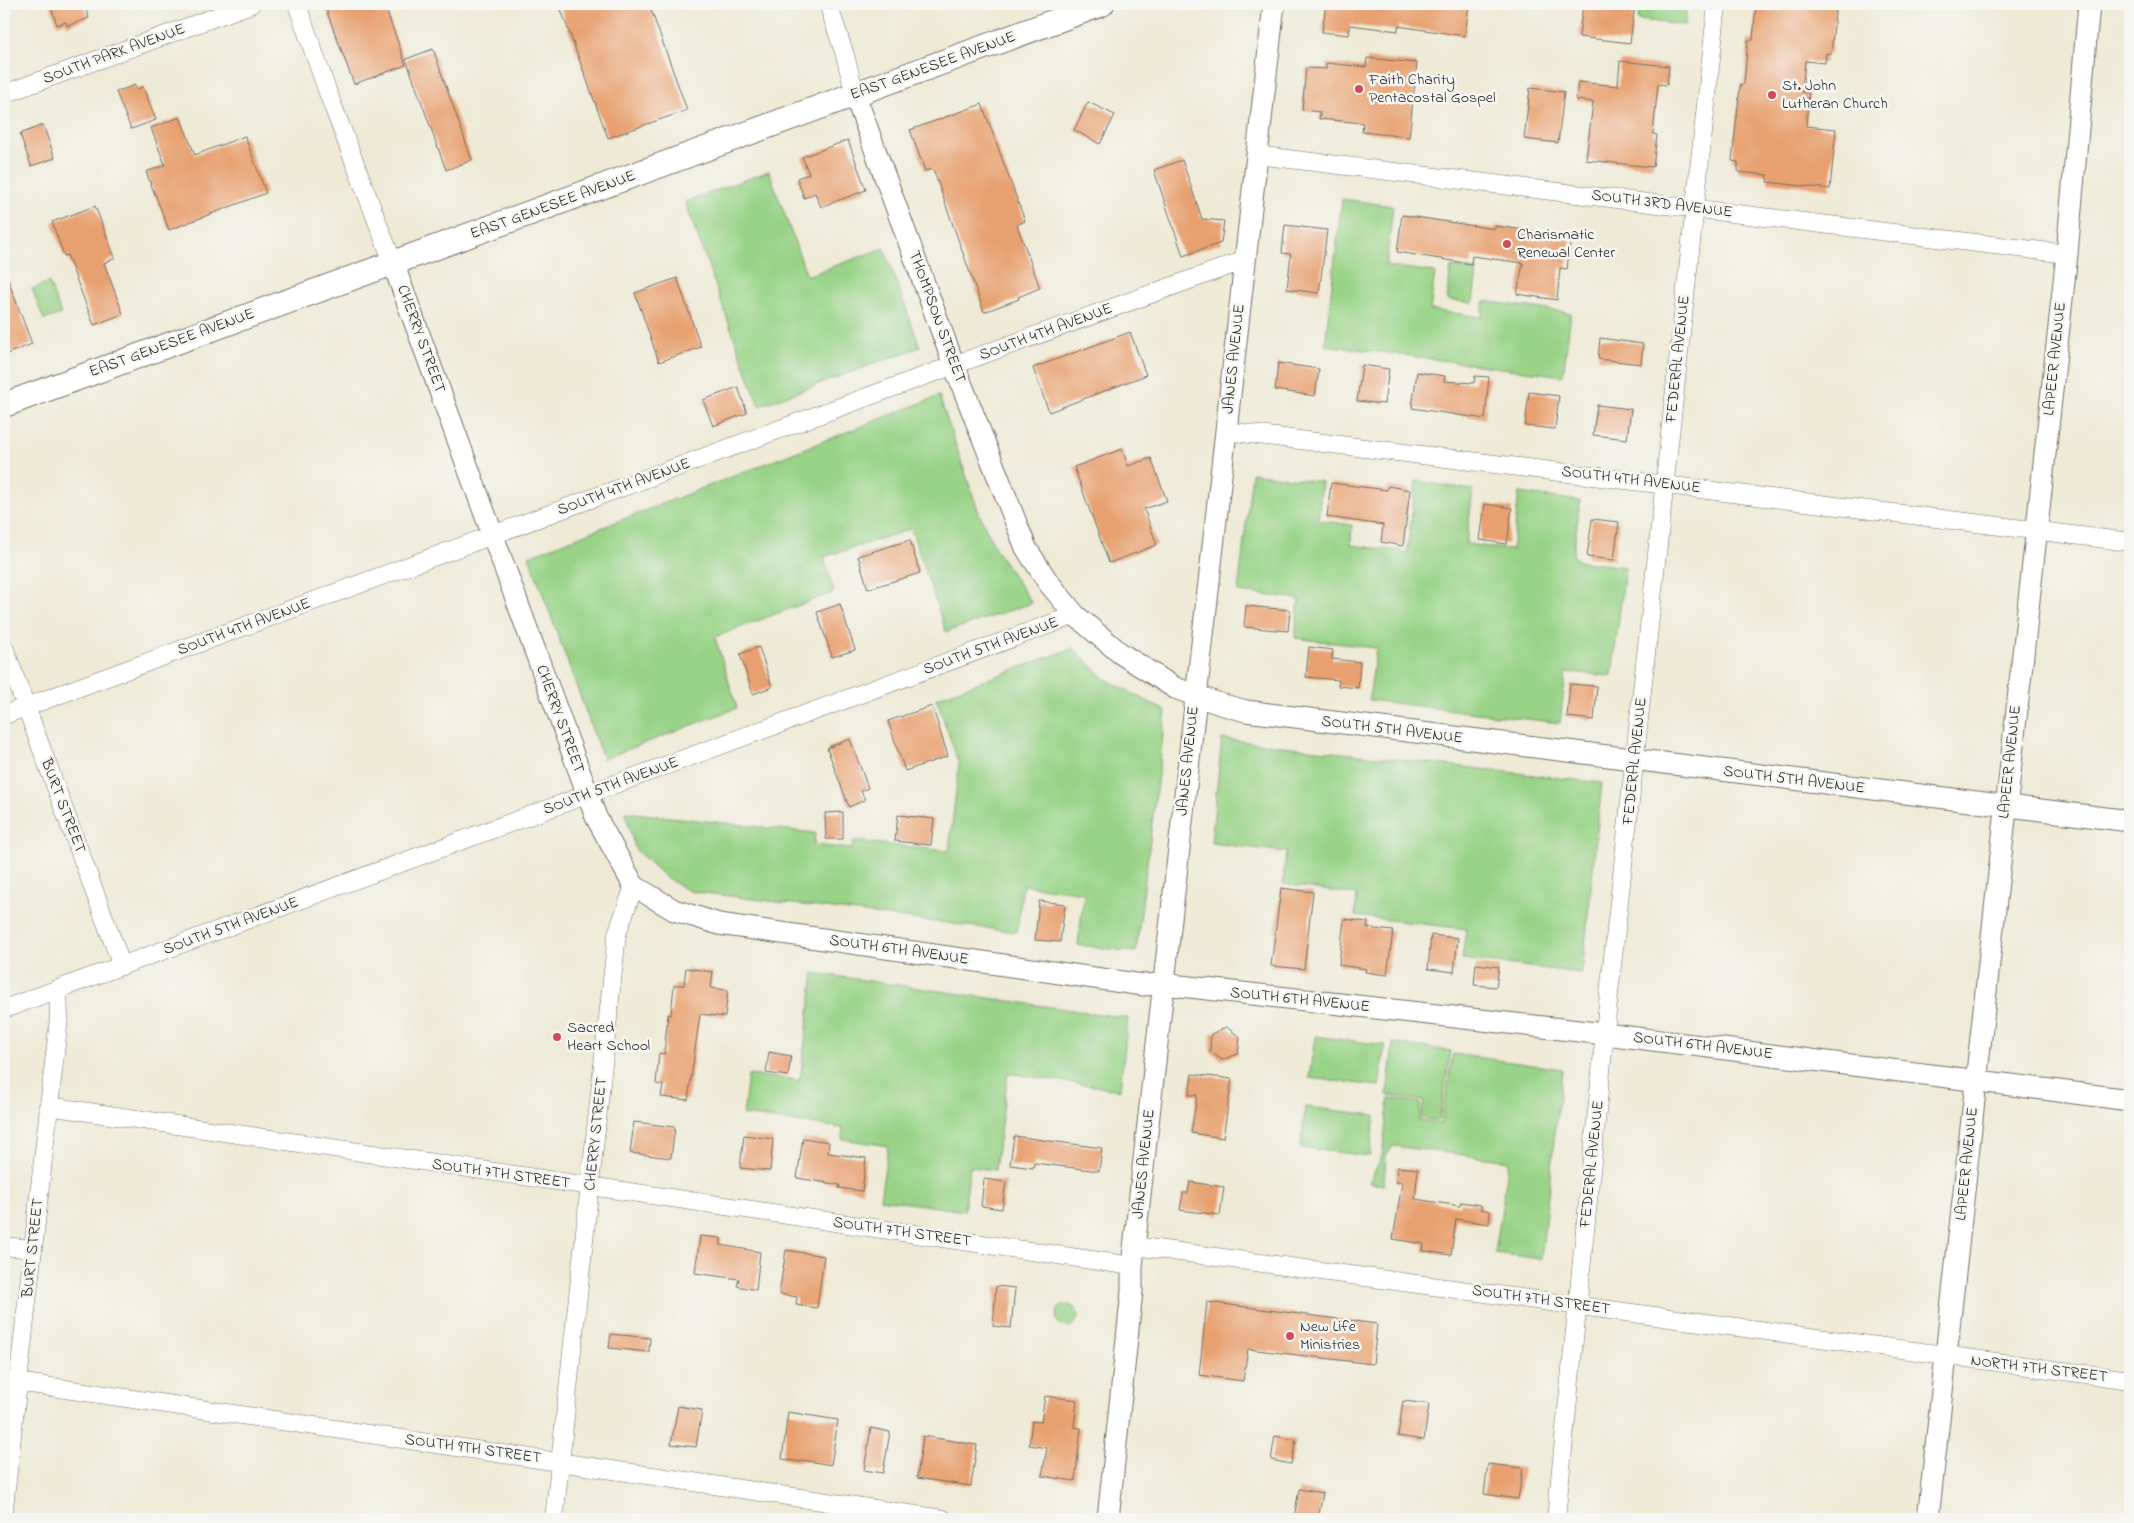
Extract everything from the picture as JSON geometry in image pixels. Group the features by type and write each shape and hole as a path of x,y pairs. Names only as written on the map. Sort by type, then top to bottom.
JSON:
{"main road":[{"name":"EAST GENESEE AVENUE","path":"4,405 1102,4"}],"street":[{"name":"SOUTH PARK AVENUE","path":"4,94 252,4"},
{"name":"CHERRY STREET","path":"297,4 328,93 393,263 587,794 596,816 634,886 617,934 554,1519"},
{"name":"THOMPSON STREET","path":"828,4 845,55 855,95 954,365 1026,548 1048,582 1075,615"},
{"name":"JANES AVENUE","path":"1108,1519 1163,984 1274,4"},
{"name":"FEDERAL AVENUE","path":"1556,1519 1605,1034 1716,4"},
{"name":"LAPEER AVENUE","path":"1928,1519 2067,254 2089,4"},
{"name":"SOUTH 3RD AVENUE","path":"1256,155 2067,254"},
{"name":"SOUTH 4TH AVENUE","path":"4,715 954,365 1245,260"},
{"name":"SOUTH 4TH AVENUE","path":"1226,431 2130,542"},
{"name":"SOUTH 5TH AVENUE","path":"4,1009 1075,615 1120,653 1175,688 1246,711 1635,761 2130,821"},
{"name":"BURT STREET","path":"4,647 122,966"},
{"name":"SOUTH 6TH AVENUE","path":"634,886 674,910 719,924 1143,986 1163,984 1605,1034 2130,1100"},
{"name":"BURT STREET","path":"4,1507 11,1381 33,1249 59,1018 58,990"},
{"name":"SOUTH 7TH STREET","path":"48,1106 591,1187 1134,1256 1578,1305 1947,1357"},
{"path":"4,1246 33,1249"},
{"name":"NORTH 7TH STREET","path":"1947,1357 2130,1380"},
{"name":"SOUTH 9TH STREET","path":"11,1381 942,1519"}],"green space":[{"path":"1640,4 1687,4 1685,25 1638,20"},
{"path":"769,171 807,276 884,248 920,347 759,406 685,202"},
{"path":"1342,199 1393,206 1386,266 1435,272 1430,310 1482,317 1484,301 1571,313 1563,376 1325,345"},
{"path":"1451,267 1477,270 1473,303 1447,300"},
{"path":"49,282 61,314 44,320 32,289"},
{"path":"939,396 979,513 996,550 1032,603 946,632 911,529 824,557 834,592 715,637 737,708 603,759 529,556"},
{"path":"1252,473 1322,482 1318,520 1352,525 1351,545 1407,552 1416,481 1473,490 1466,544 1512,550 1519,493 1580,501 1573,555 1579,561 1625,567 1612,676 1566,672 1560,723 1369,700 1376,648 1295,638 1299,599 1238,592"},
{"path":"1073,648 1107,680 1166,711 1136,952 1078,945 1084,893 1023,885 1017,932 689,891 665,877 635,849 625,812 815,833 814,845 852,849 853,841 949,851 959,764 936,698"},
{"path":"1222,739 1602,783 1582,973 1462,959 1466,929 1355,916 1357,895 1283,884 1286,852 1211,843"},
{"path":"814,973 1128,1018 1120,1090 1008,1073 995,1170 970,1167 964,1211 880,1199 888,1146 842,1139 843,1128 743,1115 748,1075 800,1080"},
{"path":"1315,1036 1385,1045 1379,1086 1309,1078"},
{"path":"1393,1043 1451,1051 1439,1121 1421,1118 1424,1101 1387,1095"},
{"path":"1453,1054 1562,1069 1541,1259 1495,1253 1509,1161 1393,1146 1386,1156 1384,1185 1369,1183 1382,1156 1389,1098 1421,1103 1419,1120 1441,1124"},
{"path":"1305,1107 1375,1115 1370,1156 1301,1148"},
{"path":"1067,1305 1075,1308 1078,1316 1075,1324 1067,1327 1059,1324 1056,1316 1059,1308"}],"building":[{"path":"50,4 84,4 89,18 67,26 66,22 57,25"},
{"path":"324,4 384,4 406,65 354,84"},
{"path":"559,4 649,4 687,110 608,138"},
{"path":"1326,4 1469,4 1465,36 1398,26 1398,31 1350,25 1349,35 1322,32"},
{"path":"1583,4 1635,4 1630,43 1579,37"},
{"name":"St. John Lutheran Church","path":"1756,4 1836,4 1831,54 1826,53 1825,63 1805,61 1802,92 1809,93 1806,126 1836,129 1830,189 1767,182 1768,175 1738,172 1738,162 1732,161 1740,87 1741,84 1744,84 1748,40 1753,40"},
{"path":"433,49 472,160 446,170 406,59"},
{"name":"Faith Charity Pentacostal Gospel","path":"1367,58 1417,63 1409,137 1362,132 1363,123 1319,119 1320,112 1302,110 1306,68 1326,69 1326,63 1366,67"},
{"path":"1620,61 1669,66 1667,85 1658,84 1653,134 1657,135 1653,167 1586,160 1593,102 1576,100 1578,82 1618,86"},
{"path":"135,85 137,89 143,87 156,120 131,129 116,92"},
{"path":"1530,88 1564,92 1558,143 1524,139"},
{"path":"1088,102 1115,115 1100,144 1074,130"},
{"path":"982,104 1025,221 1017,225 1040,288 1018,297 1019,299 984,312 933,169 925,171 910,130"},
{"path":"180,117 195,155 245,136 266,193 169,230 146,172 165,165 151,128"},
{"path":"43,125 55,158 31,166 20,134"},
{"path":"848,140 866,190 821,207 815,193 804,198 797,178 809,174 802,157"},
{"path":"1182,160 1202,219 1224,221 1221,243 1183,256 1154,170"},
{"path":"95,206 115,258 104,263 123,314 94,325 67,255 64,256 52,222"},
{"path":"1402,215 1495,229 1495,226 1571,236 1567,269 1560,268 1557,300 1517,294 1523,263 1472,256 1471,264 1397,252"},
{"path":"1285,225 1327,230 1319,293 1287,289 1291,254 1282,253"},
{"path":"4,273 32,344 4,355"},
{"path":"677,278 701,347 659,362 635,293"},
{"path":"1130,332 1146,375 1049,412 1033,368"},
{"path":"1600,338 1643,344 1641,364 1598,359"},
{"path":"1278,363 1319,369 1315,396 1275,390"},
{"path":"1362,365 1389,369 1384,404 1357,401"},
{"path":"1417,372 1445,376 1444,381 1474,383 1475,376 1489,377 1485,419 1412,408"},
{"path":"738,387 747,413 713,426 703,400"},
{"path":"1529,392 1559,396 1555,429 1525,426"},
{"path":"1597,405 1631,409 1627,439 1593,435"},
{"path":"1122,449 1128,466 1151,458 1167,501 1144,509 1157,545 1109,563 1074,467"},
{"path":"1331,483 1387,490 1388,486 1410,490 1403,546 1381,542 1383,525 1327,517"},
{"path":"1485,504 1512,508 1507,544 1480,540"},
{"path":"1592,519 1619,522 1614,560 1587,557"},
{"path":"910,540 920,573 868,589 858,556"},
{"path":"840,604 855,650 832,657 817,612"},
{"path":"1246,606 1290,610 1288,631 1244,627"},
{"path":"759,647 772,687 753,694 740,654"},
{"path":"1309,647 1333,650 1332,659 1360,662 1358,688 1338,686 1339,680 1306,677"},
{"path":"1570,684 1597,686 1594,720 1567,717"},
{"path":"932,706 948,756 905,771 888,721"},
{"path":"850,739 868,788 861,791 865,800 849,807 827,748"},
{"path":"843,812 843,839 826,839 825,813"},
{"path":"898,815 934,819 931,845 895,841"},
{"path":"1281,888 1313,892 1304,969 1271,966"},
{"path":"1039,901 1065,904 1060,942 1035,940"},
{"path":"1344,919 1368,922 1367,928 1393,931 1387,975 1365,972 1366,969 1339,965"},
{"path":"1431,935 1458,938 1454,972 1428,969"},
{"path":"1476,964 1499,967 1496,987 1474,985"},
{"path":"686,968 713,972 711,988 728,990 725,1017 700,1014 688,1100 661,1097 663,1085 656,1084 659,1053 664,1054 668,1014 671,1015 674,985 684,985"},
{"path":"1226,1027 1240,1037 1238,1054 1222,1060 1210,1051 1211,1034"},
{"path":"769,1052 791,1056 788,1076 766,1073"},
{"path":"1192,1074 1232,1079 1223,1138 1191,1133 1197,1095 1189,1095"},
{"path":"634,1122 675,1127 671,1158 630,1153"},
{"path":"744,1135 773,1139 770,1171 740,1168"},
{"path":"1014,1136 1102,1148 1099,1171 1034,1163 1033,1168 1010,1165"},
{"path":"803,1138 829,1142 828,1153 866,1158 862,1191 839,1188 840,1185 797,1178"},
{"path":"1397,1167 1418,1169 1415,1199 1460,1206 1461,1202 1481,1205 1481,1209 1490,1211 1489,1224 1456,1219 1451,1255 1423,1251 1424,1244 1393,1239 1402,1183 1396,1182"},
{"path":"984,1179 1006,1182 1002,1209 981,1206"},
{"path":"1190,1182 1224,1187 1220,1215 1180,1210 1183,1193 1188,1193"},
{"path":"700,1236 721,1238 721,1245 760,1252 756,1290 737,1286 739,1279 695,1273"},
{"path":"786,1250 824,1256 817,1308 796,1305 797,1297 779,1294"},
{"path":"996,1286 1015,1288 1011,1328 993,1326"},
{"name":"New Life Ministries","path":"1207,1302 1377,1324 1373,1364 1248,1349 1243,1381 1199,1375"},
{"path":"611,1334 650,1338 649,1352 609,1348"},
{"path":"1045,1396 1077,1400 1074,1427 1081,1428 1075,1481 1042,1476 1047,1448 1029,1445 1032,1421 1041,1422"},
{"path":"1403,1401 1429,1404 1424,1440 1398,1436"},
{"path":"678,1406 702,1410 696,1447 671,1444"},
{"path":"788,1412 838,1420 831,1465 782,1459"},
{"path":"871,1428 890,1432 883,1473 864,1470"},
{"path":"923,1436 977,1445 971,1486 917,1478"},
{"path":"1275,1436 1296,1440 1291,1464 1271,1460"},
{"path":"1488,1464 1523,1468 1518,1499 1484,1494"},
{"path":"1299,1489 1323,1493 1318,1519 1294,1519"}],"place":[{"name":"Faith Charity Pentacostal Gospel","path":"1359,89"},
{"name":"St. John Lutheran Church","path":"1772,95"},
{"name":"Charismatic Renewal Center","path":"1507,244"},
{"name":"Sacred Heart School","path":"557,1037"},
{"name":"New Life Ministries","path":"1290,1336"}]}
